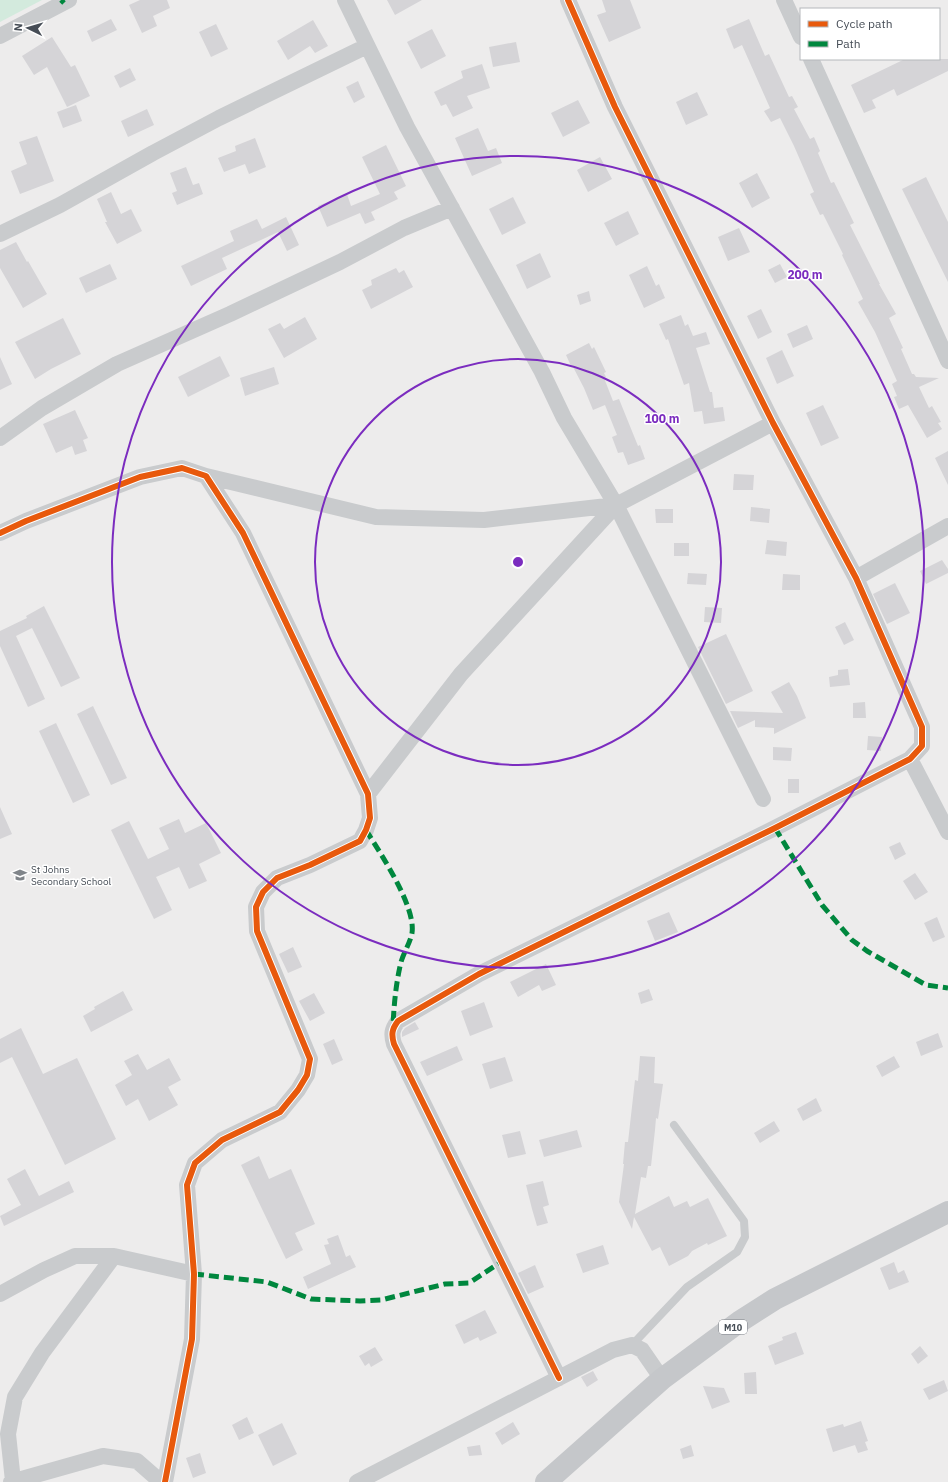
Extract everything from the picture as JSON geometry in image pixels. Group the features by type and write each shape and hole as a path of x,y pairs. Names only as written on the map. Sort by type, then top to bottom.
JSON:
{"main road":[{"name":"M10","path":"546,1482 662,1379 739,1322 775,1299 948,1212"}],"street":[{"path":"0,36 69,0"},
{"path":"345,0 366,46 407,127 542,372 564,418 616,505 763,799"},
{"path":"559,1378 394,1044 392,1028 398,1021 479,974 910,759 922,746 922,727 856,578 773,423 615,107 568,0"},
{"path":"784,0 800,35"},
{"path":"0,234 60,205 219,118 366,46"},
{"path":"811,60 948,361"},
{"path":"0,438 42,408 117,364 230,314 340,262 404,228 452,208"},
{"path":"368,794 460,674 616,505 773,423"},
{"path":"0,533 26,521 140,476 182,468 206,476 376,517 484,520 616,505"},
{"path":"165,1482 192,1338 194,1274 187,1185 195,1163 222,1140 280,1112 298,1090 307,1075 310,1060 257,932 256,907 263,892 277,878 310,865 360,840 366,830 370,818 368,794 243,533 206,476"},
{"path":"856,578 948,526"},
{"path":"910,759 948,832"},
{"path":"1,1292 75,1256 114,1256 194,1274"},
{"path":"114,1256 42,1353 15,1397 8,1434 12,1481 102,1456 137,1461 161,1482"},
{"path":"357,1482 613,1350 632,1345 642,1350 662,1379"}],"lane":[{"path":"632,1345 687,1287 737,1252 745,1237 744,1221 674,1125"}],"green space":[{"path":"0,0 42,0 0,22"}],"building":[{"path":"140,0 167,0 170,8 153,16 157,26 142,33 129,5"},
{"path":"387,0 422,0 395,15"},
{"path":"602,0 630,0 641,28 609,42 597,15 606,12"},
{"path":"111,19 117,30 92,42 87,31"},
{"path":"749,19 765,56 769,54 789,97 792,96 798,107 794,109 810,139 814,137 820,151 818,153 831,183 834,182 854,223 850,225 879,284 896,314 889,318 903,348 901,349 912,374 916,377 939,378 919,387 929,408 932,406 941,422 938,423 942,429 927,438 908,405 899,409 894,397 897,396 892,384 897,381 875,332 858,302 863,299 842,255 843,254 823,214 820,215 810,194 814,192 794,146 780,118 771,122 764,111 770,108 742,45 734,49 726,29"},
{"path":"313,20 328,46 315,53 310,46 288,60 277,41"},
{"path":"216,24 228,49 211,57 199,32"},
{"path":"432,29 446,56 421,69 407,42"},
{"path":"52,37 71,67 75,65 90,96 67,107 47,67 34,75 22,56"},
{"path":"516,42 520,62 493,67 489,47"},
{"path":"948,59 948,71 897,96 894,89 872,100 876,108 864,113 851,85 903,60"},
{"path":"482,64 490,88 467,96 473,108 453,117 446,104 441,106 434,92 463,78 461,71"},
{"path":"130,68 136,80 120,88 114,76"},
{"path":"358,81 365,97 354,103 346,87"},
{"path":"697,92 708,115 686,125 676,102"},
{"path":"578,100 590,123 563,137 551,113"},
{"path":"76,105 82,121 63,128 57,112"},
{"path":"147,109 154,125 128,137 121,121"},
{"path":"478,128 488,151 496,148 502,163 472,176 455,138"},
{"path":"37,136 54,181 20,194 11,171 27,164 19,142"},
{"path":"255,138 266,167 249,174 245,164 224,172 218,158 236,151 235,146"},
{"path":"386,145 406,186 394,192 398,199 371,212 375,220 365,224 360,213 327,227 318,206 347,194 351,206 380,194 362,157"},
{"path":"600,157 612,179 588,192 577,170"},
{"path":"186,167 193,185 199,183 203,194 177,205 172,193 177,191 170,173"},
{"path":"757,173 770,198 752,208 739,183"},
{"path":"926,177 948,222 948,282 902,189"},
{"path":"111,192 121,214 131,209 142,231 117,244 105,222 107,222 97,199"},
{"path":"513,197 526,223 502,235 489,209"},
{"path":"628,211 639,234 616,246 604,223"},
{"path":"286,217 299,245 287,251 278,232 222,258 227,269 191,286 181,266 234,241 230,231 257,219 262,229"},
{"path":"739,228 750,252 728,261 718,237"},
{"path":"16,242 47,294 23,308 0,268 0,250"},
{"path":"540,253 551,277 527,289 516,265"},
{"path":"110,264 117,279 86,293 79,278"},
{"path":"780,264 787,277 775,283 768,270"},
{"path":"647,266 656,286 659,284 665,298 644,308 629,275"},
{"path":"396,268 399,273 404,270 413,287 371,309 362,290 372,285 371,280"},
{"path":"589,291 591,301 580,305 577,295"},
{"path":"761,309 772,332 758,339 747,316"},
{"path":"681,315 685,326 688,324 693,336 706,332 710,344 696,348 710,392 712,392 714,408 723,407 725,421 704,424 702,411 694,412 689,383 684,385 668,339 666,340 659,324"},
{"path":"305,317 317,339 284,358 268,329 280,323 284,329"},
{"path":"63,318 81,354 35,379 15,342"},
{"path":"807,325 813,339 793,348 787,334"},
{"path":"589,343 592,349 594,347 606,372 604,373 606,377 604,378 613,401 619,399 638,446 640,445 645,459 628,465 623,452 618,453 612,437 617,435 605,405 593,410 584,388 572,365 571,366 566,355"},
{"path":"782,350 794,376 777,384 766,358"},
{"path":"220,356 230,376 188,397 178,377"},
{"path":"0,357 12,384 0,390"},
{"path":"274,367 279,384 245,396 240,378"},
{"path":"823,405 839,438 821,446 806,413"},
{"path":"75,410 88,438 83,440 87,451 75,455 72,446 56,453 43,424"},
{"path":"948,451 948,485 935,458"},
{"path":"734,474 754,475 753,490 733,490"},
{"path":"751,507 770,509 769,523 750,521"},
{"path":"655,509 673,509 673,523 656,523"},
{"path":"767,540 787,542 786,556 765,554"},
{"path":"674,543 689,543 689,556 674,556"},
{"path":"942,560 948,569 948,573 926,584 920,571"},
{"path":"688,573 707,574 706,585 687,584"},
{"path":"783,574 800,575 800,590 782,590"},
{"path":"895,583 910,613 887,624 873,594"},
{"path":"44,606 80,678 61,687 32,628 16,636 45,699 28,707 0,646 0,631 27,618 26,616"},
{"path":"705,607 722,608 721,623 704,622"},
{"path":"845,622 854,640 844,645 835,627"},
{"path":"726,634 753,691 726,704 698,647"},
{"path":"848,669 850,685 830,687 829,677 838,675 838,670"},
{"path":"789,682 797,696 806,718 774,734 774,728 755,727 755,720 738,728 730,711 783,713 771,692"},
{"path":"865,702 866,718 853,718 853,703"},
{"path":"93,706 127,778 111,785 77,714"},
{"path":"56,723 90,795 73,803 39,731"},
{"path":"868,736 882,737 881,751 867,750"},
{"path":"773,747 792,748 791,761 773,760"},
{"path":"788,779 799,779 799,793 788,793"},
{"path":"0,807 12,834 0,839"},
{"path":"179,819 185,833 206,823 221,853 199,864 207,881 189,889 179,867 156,877 172,910 154,919 111,830 129,821 148,859 169,849 159,828"},
{"path":"900,842 906,854 895,860 889,847"},
{"path":"915,873 928,892 915,900 903,881"},
{"path":"669,912 678,932 655,941 647,921"},
{"path":"937,917 945,937 933,942 924,923"},
{"path":"293,947 302,967 288,973 279,954"},
{"path":"546,964 556,985 542,991 539,985 518,997 510,982"},
{"path":"649,989 653,1000 641,1004 638,993"},
{"path":"123,991 133,1010 91,1032 83,1016 95,1009 94,1007"},
{"path":"314,993 325,1013 310,1021 299,1001"},
{"path":"484,1002 493,1027 470,1036 461,1011"},
{"path":"415,1022 419,1029 402,1037 402,1032 405,1028"},
{"path":"21,1028 43,1074 77,1058 116,1139 65,1165 12,1057 0,1063 0,1039"},
{"path":"938,1033 943,1047 921,1056 916,1042"},
{"path":"334,1039 343,1060 332,1065 323,1044"},
{"path":"457,1046 463,1060 427,1076 420,1062"},
{"path":"138,1054 147,1070 169,1058 181,1080 168,1087 178,1105 149,1121 138,1099 126,1106 115,1085 132,1075 124,1061"},
{"path":"640,1056 655,1057 654,1083 663,1084 658,1119 656,1118 651,1166 648,1166 646,1178 641,1177 635,1214 669,1196 674,1207 687,1201 690,1207 708,1198 727,1236 708,1245 707,1243 692,1251 688,1256 669,1266 660,1247 652,1251 634,1217 632,1229 619,1202 625,1142 628,1142 635,1080 638,1081"},
{"path":"894,1056 900,1067 882,1077 876,1066"},
{"path":"505,1057 513,1081 490,1089 482,1064"},
{"path":"816,1098 822,1111 803,1121 797,1109"},
{"path":"774,1121 780,1131 760,1143 754,1133"},
{"path":"577,1130 582,1147 544,1157 539,1140"},
{"path":"520,1131 526,1154 508,1158 502,1135"},
{"path":"259,1156 269,1179 291,1169 315,1224 295,1233 303,1250 286,1259 241,1165"},
{"path":"25,1169 39,1196 69,1181 74,1192 4,1226 0,1216 21,1205 7,1179"},
{"path":"543,1181 549,1205 543,1207 548,1223 537,1226 526,1185"},
{"path":"338,1235 346,1257 350,1255 356,1267 308,1289 303,1277 331,1264 324,1245 329,1244 327,1239"},
{"path":"603,1245 609,1264 583,1273 576,1254"},
{"path":"894,1262 898,1273 904,1270 909,1282 889,1290 880,1268"},
{"path":"535,1265 544,1287 528,1294 518,1273"},
{"path":"485,1310 497,1333 480,1341 478,1337 464,1344 455,1325"},
{"path":"796,1332 804,1354 775,1365 768,1346 783,1340 782,1337"},
{"path":"920,1346 928,1356 918,1364 911,1354"},
{"path":"375,1347 383,1360 371,1367 369,1363 365,1366 359,1356"},
{"path":"593,1371 598,1380 587,1387 581,1377"},
{"path":"756,1372 757,1394 745,1394 744,1373"},
{"path":"944,1380 948,1391 929,1400 923,1389"},
{"path":"703,1386 724,1388 730,1402 712,1409"},
{"path":"247,1417 254,1433 239,1440 232,1425"},
{"path":"861,1421 868,1441 865,1442 868,1450 858,1453 855,1445 833,1452 826,1429 843,1424 844,1427"},
{"path":"513,1422 520,1434 502,1445 495,1433"},
{"path":"282,1423 297,1454 273,1466 258,1435"},
{"path":"480,1445 482,1455 469,1456 467,1447"},
{"path":"691,1445 694,1456 683,1459 680,1449"},
{"path":"200,1453 206,1473 193,1478 186,1458"}],"marked path":[{"path":"61,0 64,3"},
{"path":"775,828 822,905 852,940 867,951 926,985 948,988"},
{"path":"366,830 396,880 403,895 412,922 412,933 401,962 398,978 393,1026"},
{"path":"194,1274 267,1282 311,1299 360,1301 381,1300 445,1284 469,1283 501,1262"}],"cycle path":[{"path":"559,1378 394,1044 392,1034 394,1027 398,1021 479,974 775,828 910,759 922,746 922,727 856,578 773,423 615,107 568,0"},
{"path":"0,533 26,521 140,477 182,468 206,476 243,533 368,794 370,818 360,841 310,865 277,878 263,892 256,907 257,931 310,1059 307,1075 298,1090 280,1112 222,1140 195,1163 187,1185 194,1274 192,1339 165,1482"}],"place":[{"name":"St Johns Secondary School","path":"20,875"}]}
